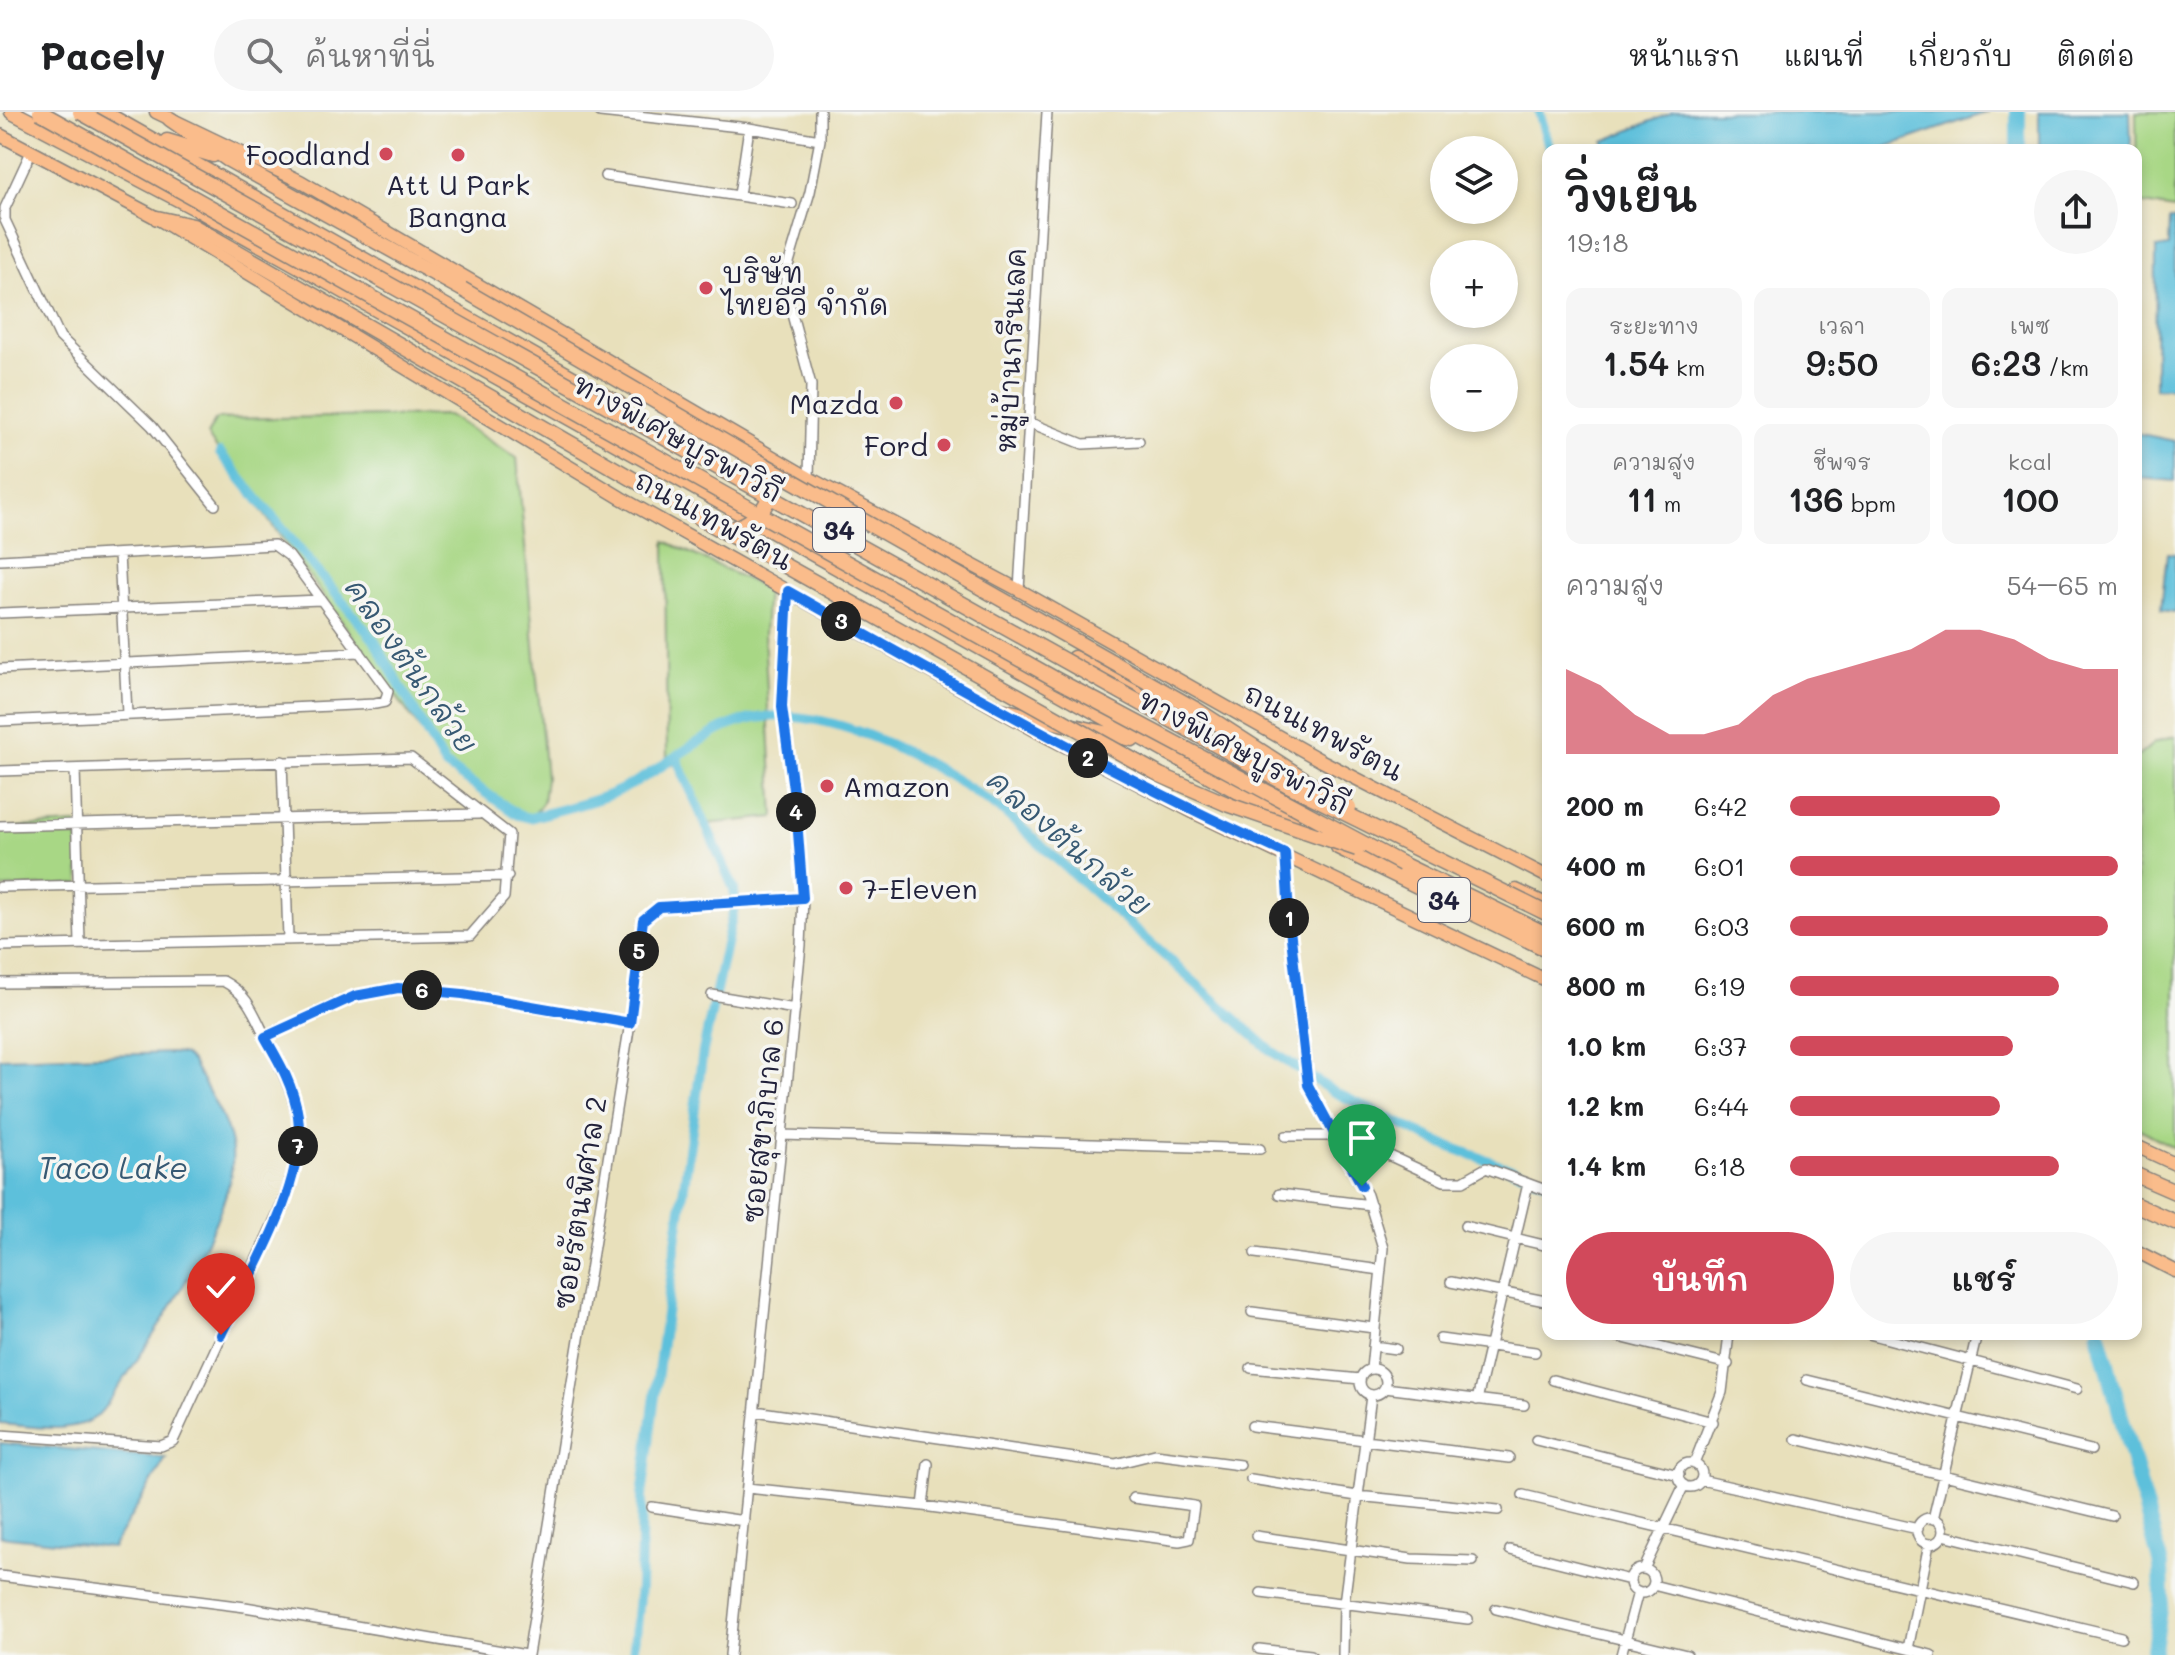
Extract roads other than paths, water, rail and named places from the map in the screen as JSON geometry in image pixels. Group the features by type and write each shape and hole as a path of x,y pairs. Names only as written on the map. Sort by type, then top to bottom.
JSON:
{"highway":[{"name":"ถนนเทพรัตน","path":"12,112 197,209 1144,741 1341,848 1542,947"},
{"name":"ทางพิเศษบูรพาวิถี","path":"40,112 1057,680 1402,864 1542,932"},
{"name":"ทางพิเศษบูรพาวิถี","path":"80,112 1066,663 1411,848 1542,911"},
{"name":"ถนนเทพรัตน","path":"103,112 879,553 1266,767 1542,903"},
{"path":"170,119 227,159 462,289 1197,710 1411,848"},
{"path":"140,133 227,159"},
{"path":"193,226 197,209"},
{"path":"157,218 193,226 422,355 723,531 1160,775 1229,805 1402,864"},
{"path":"723,531 750,523 763,511 771,485 763,464"},
{"path":"1001,710 1144,741"},
{"path":"2142,1178 2175,1192"},
{"path":"2142,1188 2175,1202"},
{"path":"2142,1208 2175,1222"},
{"path":"2142,1219 2175,1233"}],"main road":[{"name":"ถนนเทพรัตน","path":"156,112 300,181 809,478 1019,590 1320,760 1542,874"},
{"name":"ถนนเทพรัตน","path":"0,135 157,218 621,498 1001,710 1197,814 1285,853 1542,978"},
{"path":"2142,1149 2175,1164"},
{"path":"2142,1254 2175,1271"}],"street":[{"path":"600,112 749,128 820,140"},
{"path":"809,478 811,385 785,288 820,140 820,112"},
{"name":"หมู่บ้านกรีนเลค","path":"1019,590 1047,112"},
{"path":"739,195 749,128"},
{"path":"31,152 5,208 5,220 54,328 72,351 152,426 215,505"},
{"path":"605,176 792,204"},
{"path":"1028,422 1083,444 1139,441"},
{"path":"0,560 274,545 289,556 388,691 385,702 0,721"},
{"path":"119,554 127,714"},
{"name":"ซอยสุขาภิบาล 6","path":"730,1655 795,1009 803,898 797,819 783,728 788,591"},
{"path":"0,613 321,600"},
{"path":"0,669 360,652"},
{"path":"0,771 411,758 479,814 509,834 508,876 502,901 470,936 0,946"},
{"path":"282,761 288,938"},
{"path":"75,769 81,885 80,943"},
{"path":"0,826 479,814"},
{"path":"1251,1368 1360,1379 1371,1369 1383,1248 1371,1205 1308,1085 1285,853"},
{"path":"0,887 508,876"},
{"name":"ซอยรัตนพิศาล 2","path":"527,1655 630,1023 643,920 649,912 659,907 803,898"},
{"path":"0,983 215,979 242,994 256,1011 265,1037 287,1077 298,1118 297,1157 282,1204 173,1441 161,1446 0,1435"},
{"path":"265,1037 355,996 398,988 475,996 630,1023"},
{"path":"712,995 795,1009"},
{"path":"1286,1136 1332,1132 1444,1181 1456,1183 1486,1168 1542,1189"},
{"path":"782,1135 1260,1149"},
{"path":"1477,1400 1528,1184"},
{"path":"1279,1194 1371,1205"},
{"path":"1465,1226 1542,1245"},
{"path":"1255,1253 1381,1270"},
{"path":"1451,1282 1542,1300"},
{"path":"1252,1312 1374,1328"},
{"path":"1440,1339 1535,1352"},
{"path":"1631,1340 1728,1364"},
{"path":"1694,1464 1713,1422 1728,1364 1729,1340"},
{"path":"1894,1340 2077,1389"},
{"path":"1933,1519 1976,1340"},
{"path":"1373,1346 1396,1349"},
{"path":"1371,1369 1384,1374 1385,1388"},
{"path":"1360,1379 1362,1390 1371,1396"},
{"path":"1553,1380 1713,1422"},
{"path":"1807,1380 2091,1450"},
{"path":"1371,1396 1385,1388 1524,1405"},
{"path":"1343,1655 1344,1603 1371,1396"},
{"path":"755,1411 1115,1464 1155,1454 1240,1465"},
{"path":"1252,1426 1509,1458"},
{"path":"1796,1439 2112,1516"},
{"path":"1536,1440 1679,1475 1684,1485"},
{"path":"923,1506 928,1464"},
{"path":"1679,1475 1683,1466 1694,1464"},
{"path":"1684,1485 1695,1486 1701,1480 1702,1473 1694,1464"},
{"path":"1251,1479 1357,1496 1498,1510"},
{"path":"1701,1480 1918,1529"},
{"path":"1644,1569 1684,1485"},
{"path":"747,1488 923,1506 1179,1541 1190,1537 1194,1506 1133,1498"},
{"path":"1523,1495 2121,1637"},
{"path":"652,1507 744,1521"},
{"path":"1929,1544 1919,1537 1918,1529 1922,1522 1933,1519 1941,1523 1943,1535"},
{"path":"1908,1649 1929,1544 1943,1535 2134,1582"},
{"path":"1256,1536 1411,1559 1473,1561"},
{"path":"1510,1550 1630,1580 1638,1592 1621,1655"},
{"path":"1630,1580 1636,1570 1644,1569 1653,1576 1653,1585 1646,1592 1638,1592"},
{"path":"0,1576 245,1607 527,1655"},
{"path":"1653,1585 1931,1655"},
{"path":"1261,1593 1468,1619"},
{"path":"1496,1609 1687,1655"},
{"path":"1259,1649 1311,1655"}],"water":[{"path":"1673,112 1988,112 1895,144 1604,144 1604,141"},
{"path":"2039,112 2130,112 2131,144 2039,144"},
{"path":"2170,219 2175,219 2175,388 2155,388 2156,248 2169,246"},
{"path":"2142,434 2175,441 2175,481 2142,478"},
{"path":"2167,553 2175,554 2175,612 2161,610"},
{"name":"Taco Lake","path":"184,1055 192,1062 222,1116 232,1151 230,1179 220,1212 203,1249 160,1325 99,1415 64,1428 0,1424 0,1058"},
{"path":"0,1443 166,1458 112,1548 0,1536"}],"waterway":[{"path":"1539,112 1548,144"},
{"path":"2018,112 2018,144"},
{"name":"คลองต้นกล้วย","path":"220,453 374,640 445,765 518,815 530,818 608,796 714,733 762,717 797,717 834,724 872,737 943,772 1003,811 1270,1050 1332,1091 1442,1144 1542,1180"},
{"path":"633,1655 640,1587 642,1496 660,1357 703,1051 735,903 734,889 676,757"},
{"path":"2101,1340 2161,1565 2162,1597 2153,1655"}],"place":[{"name":"Foodland","path":"386,154"},
{"name":"Att U Park Bangna","path":"458,155"},
{"name":"บริษัท ไทยอีวี จำกัด","path":"706,288"},
{"name":"Mazda","path":"896,403"},
{"name":"Ford","path":"944,445"},
{"name":"Amazon","path":"827,786"},
{"name":"7-Eleven","path":"846,888"}]}
